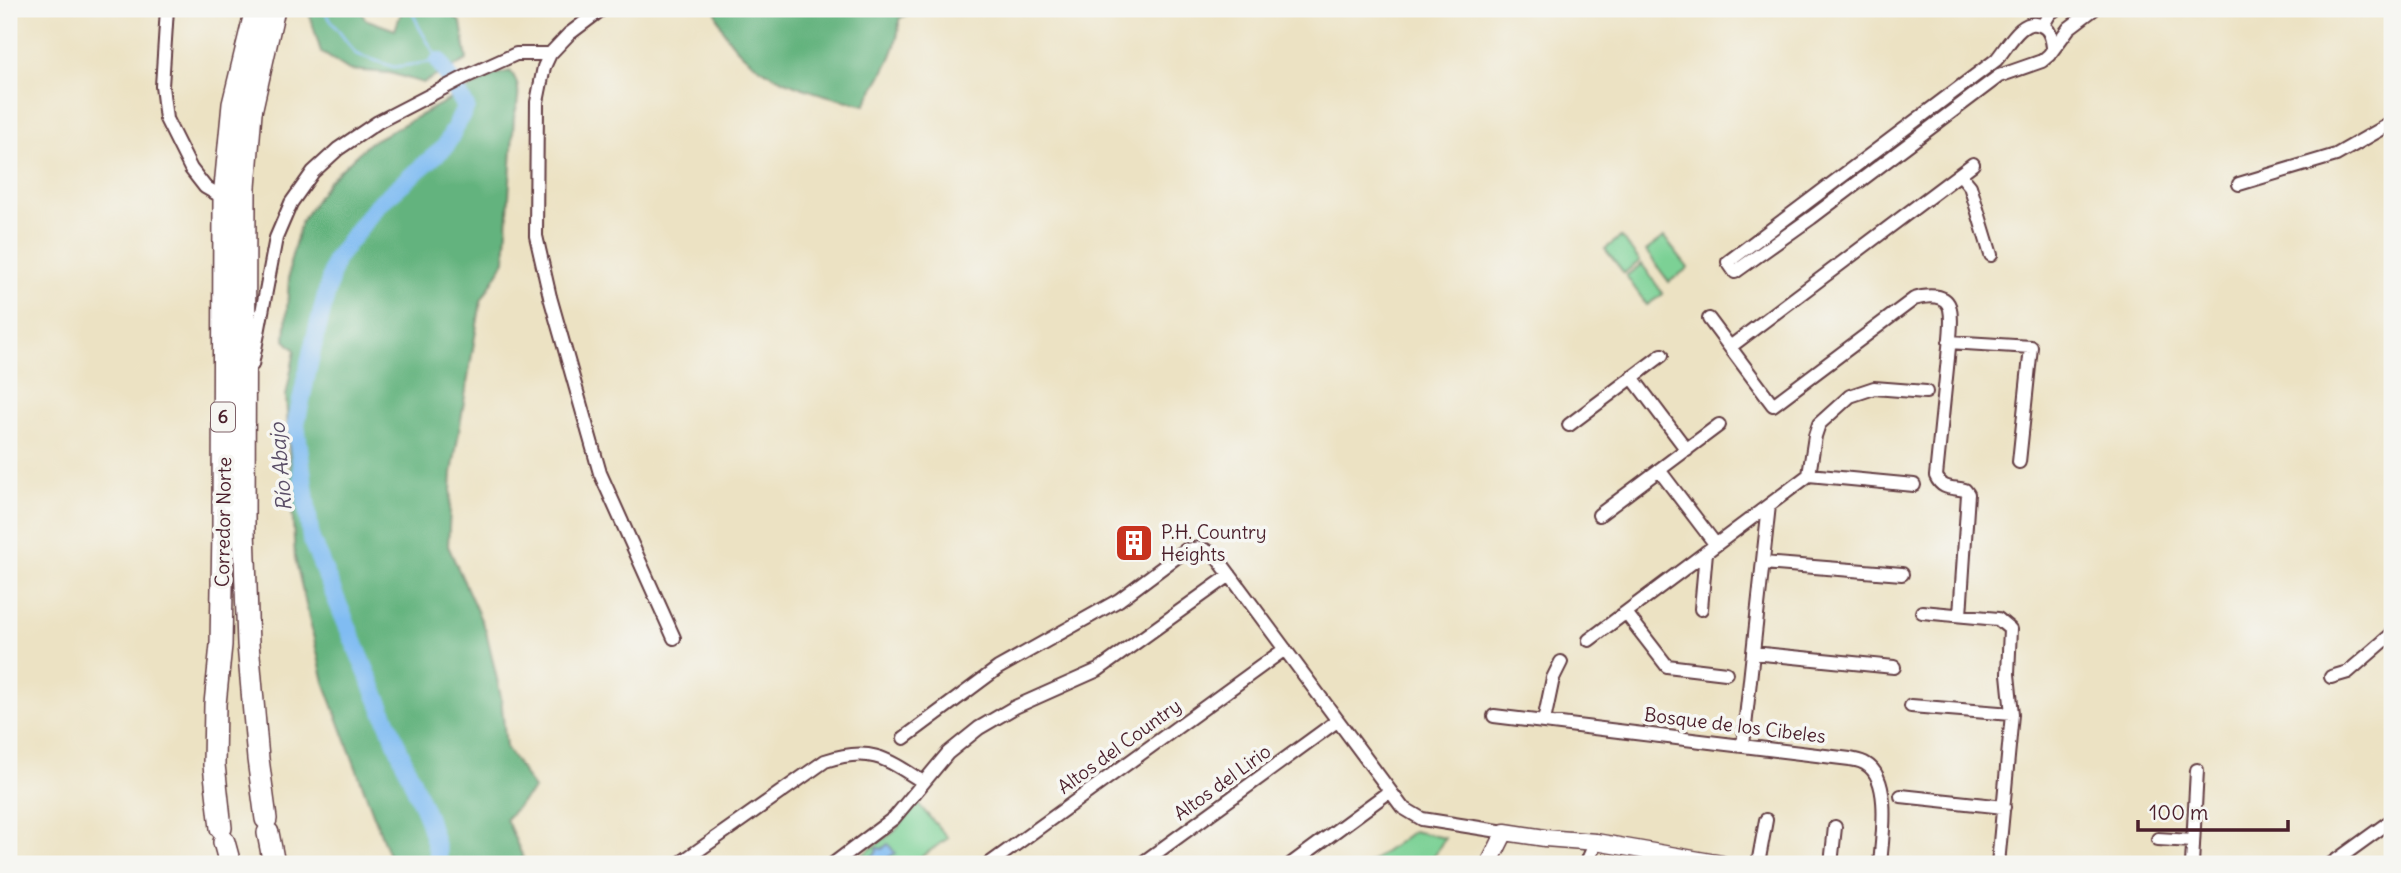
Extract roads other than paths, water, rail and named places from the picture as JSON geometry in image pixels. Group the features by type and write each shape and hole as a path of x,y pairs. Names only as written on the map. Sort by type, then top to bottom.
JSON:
{"highway":[{"name":"Corredor Norte","path":"230,864 222,835 214,765 215,704 221,645 224,198 233,104 256,9"},
{"name":"Corredor Norte","path":"274,9 251,112 245,187 244,408 248,644 258,759 274,864"}],"street":[{"path":"167,9 162,86 166,118 191,169 205,187 224,198"},
{"path":"602,9 569,34 550,54 544,67 537,102 536,236 550,297 600,473 674,638"},
{"path":"2043,25 2050,13 2056,9"},
{"path":"2053,47 2050,33 2043,25 2034,23 2017,31 2010,45 1996,60 1728,262 1735,272 1999,76 2042,61 2069,29 2094,9"},
{"path":"2010,45 2015,61 2026,66"},
{"path":"244,408 276,238 291,202 313,172 338,149 378,122 465,77 516,54 550,54"},
{"path":"1934,106 1943,119"},
{"path":"2239,184 2336,155 2392,123"},
{"path":"1868,157 1877,169"},
{"path":"1730,348 1973,164"},
{"path":"1960,174 1970,186 1991,255"},
{"path":"1801,208 1811,218"},
{"path":"1709,319 1773,405 1914,299 1926,295 1937,296 1946,301 1950,308 1949,342 1936,476 1944,487 1965,490 1968,494 1960,615"},
{"path":"1949,342 2031,347 2019,461"},
{"path":"1569,425 1662,355"},
{"path":"1632,377 1687,450"},
{"path":"1809,475 1819,424 1850,396 1874,388 1926,392"},
{"path":"1599,515 1719,425"},
{"path":"1659,471 1711,549 1701,608"},
{"path":"1589,640 1809,475 1914,485"},
{"path":"1743,745 1769,505"},
{"path":"1742,525 1767,523"},
{"path":"904,738 998,668 1119,600 1185,550 1201,548 1215,555 1402,807 1422,819 1545,838 1596,842 1687,861 1722,864"},
{"path":"1763,563 1902,574"},
{"path":"833,864 894,818 948,753 979,728 1015,707 1098,670 1230,575"},
{"path":"1922,612 1998,620 2010,629 2008,674 2012,713 1998,864"},
{"path":"1626,613 1667,666 1726,673"},
{"path":"2331,677 2348,672 2392,634"},
{"name":"Altos del Country","path":"989,864 1284,649"},
{"path":"1753,653 1894,667"},
{"path":"1544,721 1553,678 1561,662"},
{"path":"1911,706 2012,713"},
{"name":"Bosque de los Cibeles","path":"1494,716 1743,745 1850,759 1867,764 1877,775 1884,811 1880,864"},
{"name":"Altos del Lirio","path":"1141,864 1338,721"},
{"path":"679,864 825,761 846,753 874,755 895,764 923,782"},
{"path":"2192,864 2197,770"},
{"path":"1291,864 1390,791"},
{"path":"1901,796 2004,807"},
{"path":"1758,864 1766,820"},
{"path":"2331,864 2392,820"},
{"path":"1832,864 1835,827"},
{"path":"1489,864 1505,832"},
{"path":"2158,839 2193,841"},
{"path":"1586,864 1596,842"}],"water":[{"path":"888,844 895,853 875,864 870,857 876,853 877,848 882,849"}],"waterway":[{"name":"Río Abajo","path":"322,9 356,54 394,67 439,61 411,9"},
{"name":"Río Abajo","path":"438,864 438,853 428,819 311,539 296,424 335,260 377,205 445,147 466,107 439,61"},
{"path":"46,864 96,858 108,864"}],"place":[{"name":"P.H. Country Heights","path":"1134,543"}]}
